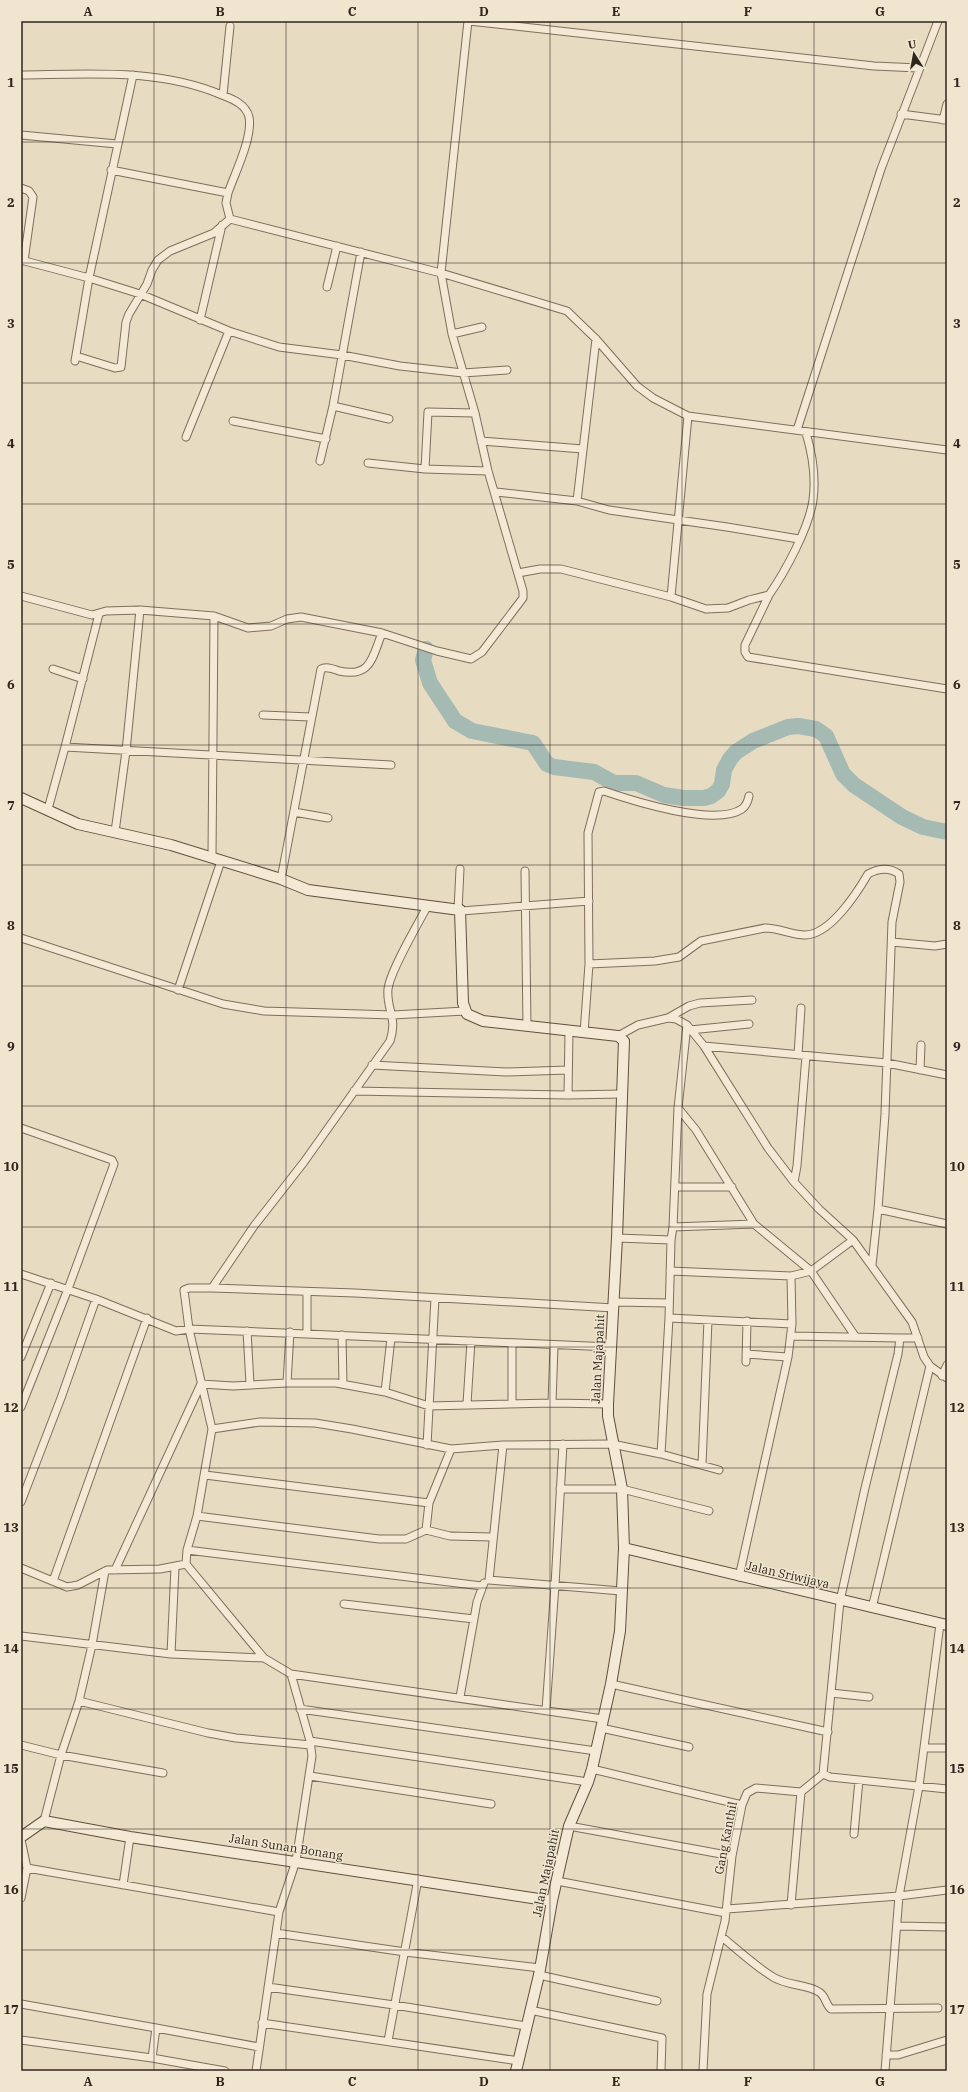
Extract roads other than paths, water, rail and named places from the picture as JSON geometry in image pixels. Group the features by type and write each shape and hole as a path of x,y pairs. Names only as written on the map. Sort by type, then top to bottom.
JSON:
{"street":[{"path":"21,596 92,615 106,612 140,610 214,616 248,628 271,626 286,619 301,617 382,633 437,651 471,659 482,652 523,598 523,591 496,492 488,471 475,413 452,334 441,273 468,21 874,66 919,68"},
{"path":"797,430 881,169 938,21"},
{"path":"223,95 230,26"},
{"path":"133,74 111,170 89,278 76,358 115,368 121,367 126,322 140,294 147,284 152,270 164,255 184,244 214,233 230,219"},
{"path":"21,75 133,74 178,80 223,95 238,102 246,109 249,122 243,151 228,192 226,203 230,219"},
{"path":"901,114 945,120 947,104"},
{"path":"21,135 117,144"},
{"path":"111,170 228,192"},
{"path":"21,188 30,191 33,197 23,261 89,278 140,294 229,332 279,346 342,355 400,366 463,373 507,370"},
{"path":"230,219 441,273 567,311 596,339 637,386 654,398 688,416 947,450"},
{"path":"200,320 222,225"},
{"path":"327,287 337,246"},
{"path":"320,461 333,406 361,252"},
{"path":"452,334 482,327"},
{"path":"186,437 229,332"},
{"path":"577,501 596,339"},
{"path":"333,406 389,419"},
{"path":"425,469 428,412 475,413"},
{"path":"671,597 688,416"},
{"path":"233,421 326,439"},
{"path":"806,432 811,456 813,499 811,510 787,566 769,595 745,645 745,652 748,658 947,688"},
{"path":"481,442 583,449"},
{"path":"368,463 425,469 488,471"},
{"path":"496,492 577,501 609,510 727,527 799,540"},
{"path":"518,573 540,568 561,569 671,597 706,609 717,610 769,595"},
{"path":"115,832 126,751 140,610"},
{"path":"48,809 99,614"},
{"path":"178,990 216,859 213,756 214,616"},
{"path":"281,879 294,812 302,759 321,668 324,667 345,672 362,671 366,669 382,633"},
{"path":"53,669 83,679"},
{"path":"263,715 310,717"},
{"path":"65,748 302,759 391,765"},
{"path":"584,1033 589,964 588,832 600,792 604,791 664,809 695,814 722,814 738,811 746,805 749,796"},
{"path":"21,798 78,824 115,832 216,859 281,879 316,892 460,910 589,901"},
{"path":"294,812 328,818"},
{"path":"589,964 655,961 679,957 701,941 765,928 773,928 802,935 814,934 842,913 868,874 875,870 886,868 899,874 900,882 892,922 887,1064 878,1209 872,1265"},
{"path":"460,869 463,1003 465,1011 471,1016 482,1021 618,1036 626,1030 638,1025 668,1018 689,1006 700,1003 752,1000"},
{"path":"525,871 527,1027"},
{"path":"212,1288 254,1226 304,1162 390,1041 394,1026 388,988 396,967 428,905"},
{"path":"21,938 223,1004 264,1011 393,1015 465,1011"},
{"path":"892,942 935,946 947,944"},
{"path":"798,1055 801,1008"},
{"path":"668,1018 676,1019 689,1028 704,1046 768,1148 794,1182 819,1209 854,1240 886,1288 912,1322 924,1357 930,1366 945,1377 947,1365"},
{"path":"689,1028 749,1024"},
{"path":"661,1454 669,1318 671,1240 673,1227 678,1108 689,1028"},
{"path":"568,1095 569,1031"},
{"name":"Jalan Majapahit","path":"516,2071 539,1972 552,1901 569,1826 592,1769 611,1684 620,1631 624,1548 622,1489 612,1444 608,1404 617,1238 624,1040 618,1036"},
{"path":"920,1070 922,1045"},
{"path":"704,1046 887,1064 947,1074"},
{"path":"794,1182 798,1166 806,1056"},
{"path":"372,1065 506,1072 568,1070"},
{"path":"354,1091 568,1095 622,1094"},
{"path":"678,1108 696,1130 754,1224 811,1271 855,1336"},
{"path":"21,1128 114,1162 68,1289 21,1407"},
{"path":"675,1187 732,1187"},
{"path":"878,1209 947,1224"},
{"path":"673,1227 754,1224"},
{"path":"617,1238 671,1240"},
{"path":"670,1271 791,1276 811,1271 854,1240"},
{"path":"21,1274 96,1299 147,1318 176,1331 189,1328 554,1346 611,1347"},
{"path":"739,1577 788,1357 792,1324 791,1276"},
{"path":"21,1357 51,1284"},
{"path":"669,1303 614,1305 212,1288 189,1288 184,1290 189,1328 212,1429 197,1516 186,1550 186,1564 264,1658 291,1674 546,1710 602,1723 689,1747"},
{"path":"307,1333 308,1293"},
{"path":"427,1445 435,1298"},
{"path":"21,1502 62,1398 96,1299"},
{"path":"53,1582 147,1318"},
{"path":"669,1318 792,1324"},
{"path":"702,1465 708,1320"},
{"path":"746,1362 747,1321"},
{"path":"247,1331 250,1384"},
{"path":"287,1383 290,1332"},
{"path":"342,1335 343,1384"},
{"path":"791,1336 918,1338"},
{"path":"386,1392 391,1338"},
{"path":"791,1905 801,1792 823,1774 840,1601 865,1488 898,1354 900,1338"},
{"path":"467,1404 471,1341"},
{"path":"512,1344 512,1404"},
{"path":"552,1403 554,1346"},
{"path":"746,1354 788,1357"},
{"path":"872,1608 930,1366"},
{"path":"201,1384 233,1386 287,1383 343,1384 386,1392 429,1406 552,1403 608,1404"},
{"path":"115,1570 201,1384"},
{"path":"212,1429 260,1422 316,1423 451,1449 503,1445 612,1444 661,1454 719,1470"},
{"path":"546,1710 563,1444"},
{"path":"489,1580 492,1537 503,1445"},
{"path":"426,1530 429,1503 451,1449"},
{"path":"205,1475 429,1503"},
{"path":"560,1489 622,1489 709,1510"},
{"path":"197,1516 402,1540 426,1530 450,1536 492,1537"},
{"name":"Jalan Sriwijaya","path":"624,1548 739,1577 943,1625"},
{"path":"186,1550 482,1586"},
{"path":"21,1568 62,1586 74,1587 105,1571 175,1567 186,1564"},
{"path":"171,1654 175,1567"},
{"path":"21,1898 27,1868 21,1838 44,1821 60,1755 79,1701 92,1645 105,1571"},
{"path":"460,1697 474,1618 482,1586 489,1580 621,1591"},
{"path":"344,1604 474,1618"},
{"path":"885,2071 898,1926 899,1896 919,1786 943,1625"},
{"path":"21,1636 171,1654 264,1658"},
{"path":"256,2071 279,1912 296,1861 312,1756 310,1743 291,1674"},
{"path":"611,1684 828,1732"},
{"path":"831,1693 869,1697"},
{"path":"79,1701 208,1733 236,1738 310,1743 588,1782"},
{"path":"300,1709 596,1751"},
{"path":"21,1745 60,1755 162,1773"},
{"path":"924,1748 947,1748"},
{"path":"592,1769 742,1805"},
{"path":"823,1774 859,1780 947,1789"},
{"path":"310,1776 491,1804"},
{"path":"854,1834 859,1780"},
{"name":"Gang Kanthil","path":"704,2071 707,1994 722,1937 732,1856 742,1805 747,1793 756,1788 801,1792"},
{"name":"Jalan Sunan Bonang","path":"44,1821 130,1837 418,1879 552,1901"},
{"path":"569,1826 732,1856"},
{"path":"123,1885 130,1837"},
{"path":"27,1868 279,1912"},
{"path":"388,2041 418,1879"},
{"path":"557,1881 726,1911 899,1896 947,1890"},
{"path":"898,1926 947,1927"},
{"path":"276,1933 539,1972 657,2001"},
{"path":"722,1937 773,1977 787,1984 816,1990 821,1993 826,2004 831,2009 891,2007 938,2008"},
{"path":"268,1987 526,2026"},
{"path":"21,2004 259,2047"},
{"path":"530,2010 662,2038 661,2071"},
{"path":"262,2023 519,2061"},
{"path":"152,2058 156,2028"},
{"path":"21,2040 152,2058 225,2071"},
{"path":"886,2055 898,2055 947,2040"}],"waterway":[{"path":"426,649 423,660 430,683 455,721 472,731 533,743 547,764 554,767 594,772 614,783 636,783 664,795 683,798 704,798 711,796 718,791 722,784 724,770 736,752 753,741 788,727 798,726 816,729 826,736 843,774 854,785 902,817 923,827 947,832"}]}
